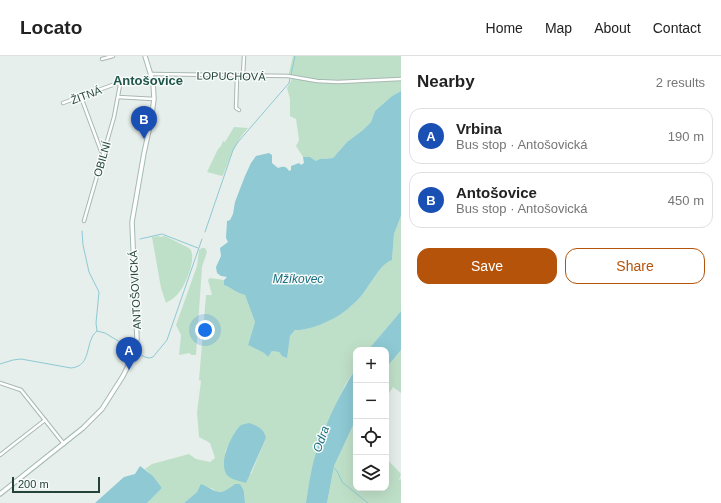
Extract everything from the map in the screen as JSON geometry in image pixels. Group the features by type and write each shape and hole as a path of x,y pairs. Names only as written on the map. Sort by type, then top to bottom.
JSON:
{"street":[{"path":"102,60 113,56"},
{"name":"ANTOŠOVICKÁ","path":"0,494 83,428 106,404 123,376 136,345 137,313 132,222 154,100 151,74 145,56"},
{"path":"243,76 244,56"},
{"name":"LOPUCHOVÁ","path":"151,74 288,76 338,82 401,79"},
{"path":"237,76 236,108 239,110"},
{"name":"ŽITNÁ","path":"63,103 118,83 120,85 118,97"},
{"path":"81,97 101,151 103,152"},
{"path":"118,97 154,100"},
{"name":"OBILNÍ","path":"84,221 114,117 118,97"},
{"path":"0,383 21,390 64,444"},
{"path":"0,455 45,420"}],"green space":[{"path":"293,56 401,56 401,91 392,96 375,111 371,122 347,142 333,158 326,158 316,161 310,157 303,157 296,146 299,140 296,119 290,116 290,99 287,88 292,79 288,77"},
{"path":"234,127 248,128 243,133 236,145 223,175 207,172 218,149 223,141 225,142"},
{"path":"401,216 401,311 371,347 353,347 353,373 345,385 327,424 313,463 306,503 245,503 244,490 217,492 211,488 197,492 184,503 147,503 162,488 153,476 145,469 152,464 189,454 196,459 210,462 215,458 210,443 199,437 197,413 201,381 199,380 206,295 212,295 208,280 210,278 224,280 224,285 245,295 255,322 248,345 264,353 268,357 272,351 279,352 282,356 286,357 290,336 295,330 302,330 317,326 346,310 354,304 385,264 392,260 394,234","holes":["235,433 266,438 251,474 225,452"]},
{"path":"165,236 189,248 192,257 192,263 188,276 182,287 175,297 166,303 161,288 152,237"},
{"path":"205,248 207,252 202,267 196,355 191,355 190,353 179,355 181,335 176,325 197,266 199,250"},
{"path":"401,350 401,393 393,387 389,393 389,364"},
{"path":"353,425 353,491 389,491 389,461 401,474 399,480 401,479 401,503 327,503 334,466"}],"water":[{"name":"Mžíkovec","path":"401,91 401,216 394,234 392,260 383,267 354,304 346,311 317,326 302,330 295,330 290,336 287,358 282,356 279,352 272,351 268,357 264,353 248,345 255,322 245,295 224,285 224,280 227,277 221,276 217,273 216,267 221,256 220,248 228,242 226,238 227,221 230,220 233,214 235,202 251,163 256,156 269,153 272,155 272,163 278,168 285,167 289,171 291,170 291,166 299,163 301,165 304,163 303,157 310,157 316,161 320,159 333,158 347,142 371,122 375,111 392,96"},
{"path":"401,311 401,350 389,364 389,347 371,347"},
{"name":"Odra","path":"353,373 353,425 334,466 327,503 306,503 313,463 321,438 343,390"},
{"path":"249,423 260,428 264,432 266,438 246,483 228,476 224,465 226,450 236,430 243,424"},
{"path":"140,466 153,476 162,488 147,503 95,503 124,477 135,474"},
{"path":"201,484 215,491 222,492 235,484 240,484 244,491 245,503 184,503 197,492"}],"waterway":[{"path":"291,75 295,56"},
{"path":"205,232 233,150 238,142 289,83 290,78"},
{"path":"82,231 83,245 89,272 99,292 96,323 97,331"},
{"path":"140,239 162,234 198,248"},
{"path":"137,353 145,357 153,357 167,340 202,239"},
{"path":"0,364 21,359 71,368 78,366 83,363 93,335 97,331 105,333 133,350"},
{"path":"333,467 337,471 342,482 368,503"}],"place":[{"name":"Antošovice","path":"144,139"},
{"name":"Vrbina","path":"129,370"}],"district":[{"name":"Antošovice","path":"148,80"}]}
